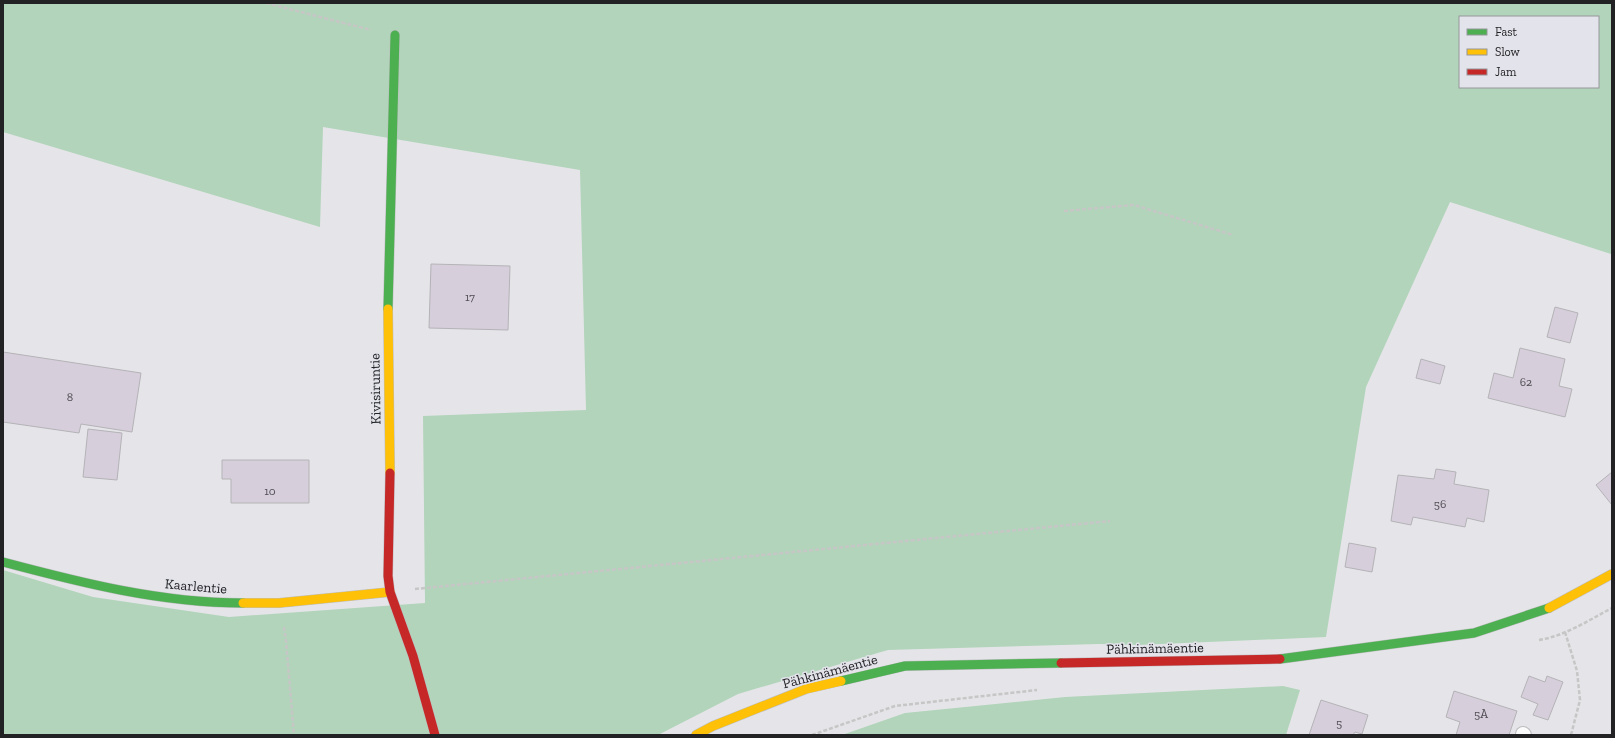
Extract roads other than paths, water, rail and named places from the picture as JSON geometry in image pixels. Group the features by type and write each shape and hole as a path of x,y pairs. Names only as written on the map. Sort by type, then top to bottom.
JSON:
{"street":[{"name":"Kivisiruntie","path":"395,35 388,283 390,479 388,576 390,592 413,656 434,735"},
{"name":"Kaarlentie","path":"3,562 126,592 214,603 279,603 390,592"},
{"name":"Pähkinämäentie","path":"696,735 713,726 806,689 905,666 1280,659 1474,633 1547,609 1612,574"}]}
